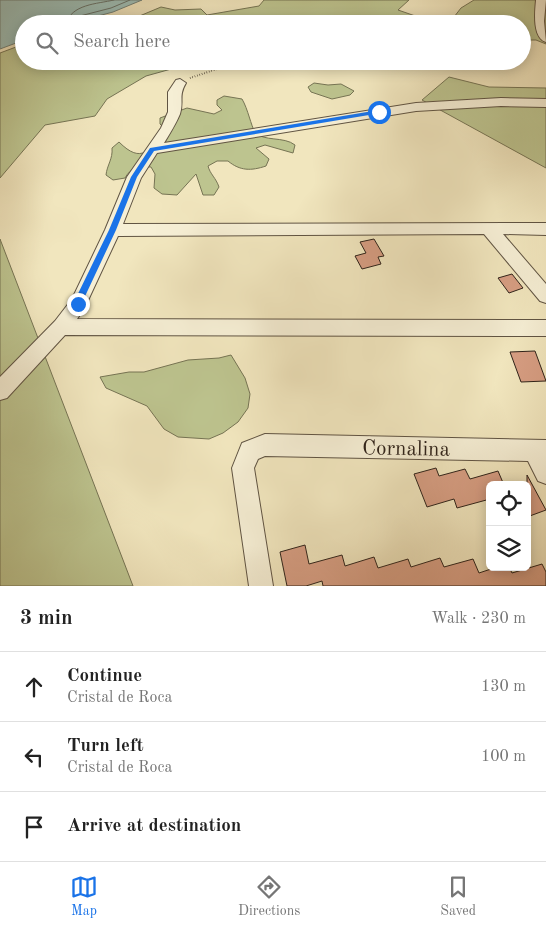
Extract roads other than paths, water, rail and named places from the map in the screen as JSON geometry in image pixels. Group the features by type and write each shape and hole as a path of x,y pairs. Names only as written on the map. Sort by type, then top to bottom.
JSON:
{"street":[{"path":"541,0 539,21 546,39"},
{"path":"0,391 61,326 78,304 113,230 134,177 167,128 174,112 174,92 180,83"},
{"path":"152,149 416,107 501,102 546,103"},
{"path":"488,228 546,296"},
{"path":"113,230 546,229"},
{"path":"61,326 546,328"},
{"name":"Cornalina","path":"261,586 243,468 250,451 265,445 540,451"},
{"path":"540,451 546,473"}],"water":[{"path":"0,0 142,0 102,15 15,15 15,43 0,49"}]}
